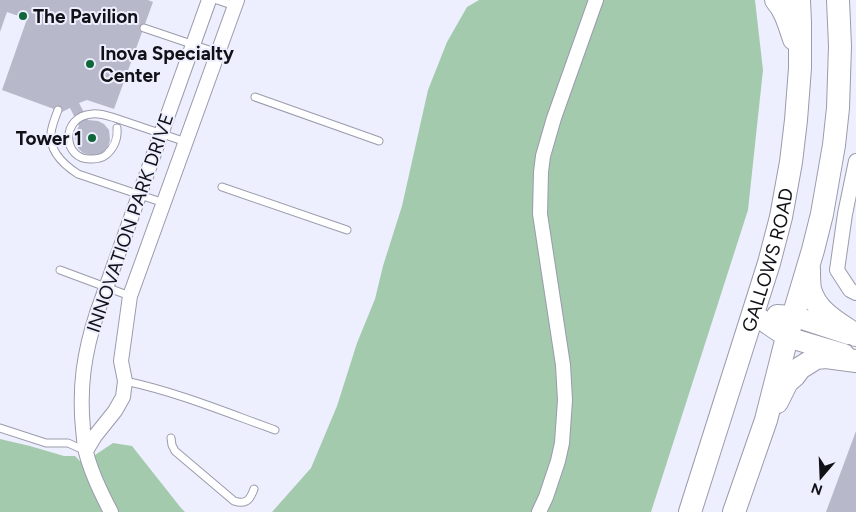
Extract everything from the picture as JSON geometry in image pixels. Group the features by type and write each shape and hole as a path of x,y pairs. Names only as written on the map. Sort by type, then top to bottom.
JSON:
{"main road":[{"path":"776,0 782,6 787,18 800,59"},
{"name":"GALLOWS ROAD","path":"690,512 782,217 795,128 800,59 799,0"},
{"path":"734,512 766,420 822,214 834,145 838,108 840,46 838,0"},
{"path":"808,266 810,288 819,307 832,320 856,336"},
{"path":"766,420 775,407 787,382 807,363 816,358 826,357 856,359"}],"street":[{"name":"INNOVATION PARK DRIVE","path":"111,512 91,468 86,452 81,408 83,376 89,337 209,0"},
{"path":"539,512 558,461 562,443 565,400 563,365 540,214 541,172 543,156 554,118 596,0"},
{"name":"INNOVATION PARK DRIVE","path":"86,452 123,397 119,379 130,296 236,3"},
{"path":"856,161 837,270 850,290 856,293"},
{"path":"753,314 790,326 856,359"},
{"path":"790,326 856,336"}],"lane":[{"path":"217,0 236,3"},
{"path":"144,28 218,53"},
{"path":"255,98 379,141"},
{"path":"58,110 51,134 55,153 61,162 78,174 164,203"},
{"path":"117,128 117,141 114,147 103,157 88,160 80,157 70,146 68,136 73,122 82,116 93,114 115,118 186,142"},
{"path":"222,187 347,230"},
{"path":"60,270 130,296"},
{"path":"119,379 186,397 275,430"},
{"path":"0,428 46,443 68,443 86,452"},
{"path":"171,438 175,451 234,501 240,503 248,500 254,489"}],"green space":[{"path":"479,0 755,0 763,70 748,210 651,512 272,512 311,468 337,406 357,343 375,299 383,266 402,206 428,90 447,42 467,7"},
{"path":"0,439 64,456 75,456 80,461 92,457 113,443 132,446 185,512 0,512"}],"building":[{"name":"Inova Specialty Center","path":"0,0 148,0 153,2 114,109 87,100 79,103 88,120 98,121 109,130 110,140 108,147 103,152 97,155 90,155 83,153 78,148 75,138 79,126 70,108 62,112 2,90 27,19 7,12 0,32"},
{"path":"856,431 856,512 826,512"}],"place":[{"name":"The Pavilion","path":"23,16"},
{"name":"Inova Specialty Center","path":"90,64"},
{"name":"Tower 1","path":"92,138"}]}
